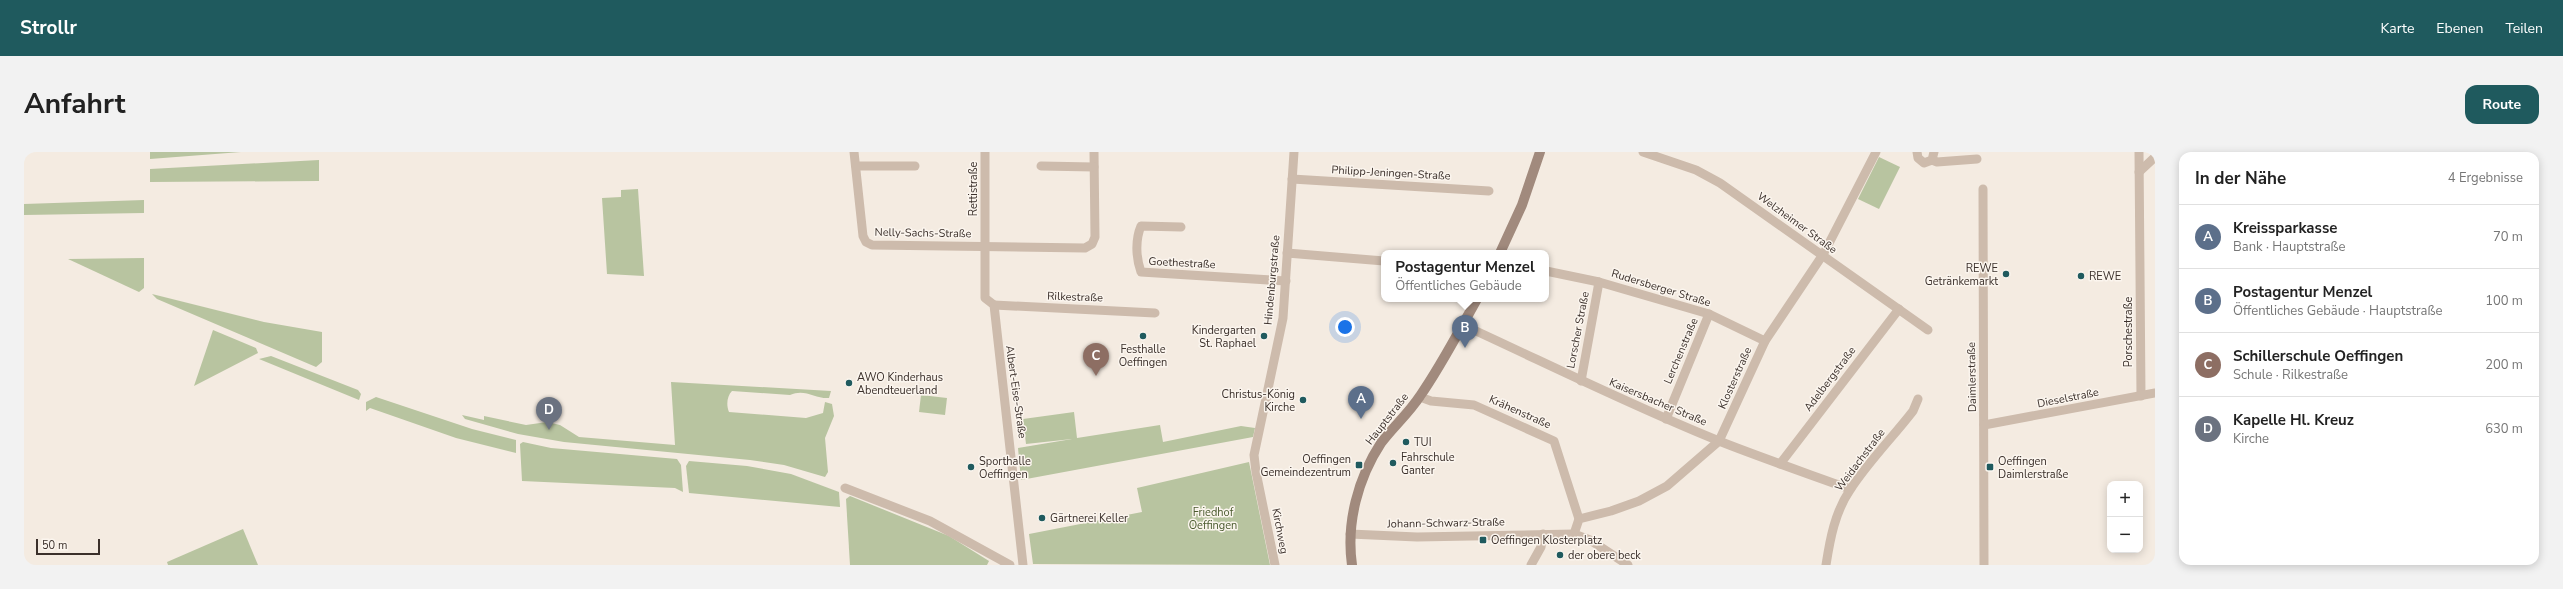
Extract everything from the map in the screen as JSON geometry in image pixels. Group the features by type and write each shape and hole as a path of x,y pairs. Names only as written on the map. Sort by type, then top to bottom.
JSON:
{"street":[{"name":"Nelly-Sachs-Straße","path":"854,152 863,236 872,245 1085,248 1092,244 1095,237 1094,167"},
{"name":"Rettistraße","path":"985,152 986,298 994,305"},
{"path":"1041,166 1094,167 1094,152"},
{"name":"Hindenburgstraße","path":"1262,502 1254,455 1283,318 1294,152"},
{"path":"1501,250 1520,211 1540,152"},
{"name":"Welzheimer Straße","path":"1643,152 1696,170 1720,183 1823,254 1928,330"},
{"name":"Klosterstraße","path":"1579,519 1611,511 1639,501 1667,486 1719,441 1765,341 1823,254 1876,152"},
{"path":"1917,152 1920,161 1924,163 1933,156 1937,162 1977,159"},
{"name":"Porschestraße","path":"2139,152 2141,396"},
{"path":"2139,172 2155,157"},
{"path":"856,166 915,166"},
{"name":"Philipp-Jeningen-Straße","path":"1292,179 1489,191"},
{"name":"Daimlerstraße","path":"1983,189 1984,565"},
{"name":"Goethestraße","path":"1181,227 1140,226 1137,235 1137,263 1141,272 1286,281"},
{"path":"1287,253 1381,261"},
{"name":"Rudersberger Straße","path":"1549,272 1599,282 1709,314 1765,341"},
{"name":"Lorscher Straße","path":"1580,381 1599,282"},
{"name":"Hauptstraße","path":"1352,565 1350,534 1353,514 1367,468 1381,443 1420,397 1475,302"},
{"name":"Rilkestraße","path":"994,305 1155,312"},
{"name":"Albert-Eise-Straße","path":"994,305 1023,565"},
{"name":"Adelbergstraße","path":"1780,464 1898,309"},
{"name":"Lerchenstraße","path":"1666,418 1709,314"},
{"name":"Kaisersbacher Straße","path":"1463,325 1580,381 1719,441 1850,489"},
{"name":"Dieselstraße","path":"1984,425 2155,394"},
{"name":"Krähenstraße","path":"1420,397 1431,401 1474,405 1554,441 1579,519"},
{"name":"Weidachstraße","path":"1826,565 1830,540 1838,514 1850,489 1913,411 1918,399"},
{"path":"846,488 930,521 1010,565"},
{"name":"Kirchweg","path":"1262,502 1275,565"},
{"path":"1579,519 1574,534 1590,540 1628,565"},
{"name":"Johann-Schwarz-Straße","path":"1350,534 1417,537 1574,534"},
{"path":"1531,565 1541,547 1543,534"}],"green space":[{"path":"150,152 241,152 150,159"},
{"path":"1879,157 1900,167 1879,209 1858,199"},
{"path":"319,160 319,181 150,182 150,169"},
{"path":"638,189 644,276 607,274 602,198 621,197 621,190"},
{"path":"144,200 144,213 24,215 24,204"},
{"path":"144,258 144,288 139,292 68,259"},
{"path":"152,294 264,322 322,332 322,362 316,367 157,299"},
{"path":"213,330 256,348 258,353 194,386"},
{"path":"271,356 358,390 361,394 359,400 259,359"},
{"path":"671,382 831,391 829,398 824,398 805,393 795,393 790,395 732,391 729,395 727,404 729,412 806,418 823,413 825,402 832,404 834,416 825,438 828,472 825,477 784,465 750,460 564,442 518,434 465,419 462,415 484,420 484,416 526,425 547,422 560,425 579,437 675,445"},
{"path":"921,395 947,398 945,415 919,412"},
{"path":"376,397 472,429 516,440 516,453 456,438 370,408 366,411 366,402"},
{"path":"1074,412 1077,438 1160,425 1163,442 1241,426 1255,428 1253,437 1021,480 1018,448 1072,439 1026,444 1023,419"},
{"path":"523,442 551,448 677,459 681,465 683,492 675,488 522,481 520,444"},
{"path":"689,461 747,466 791,474 839,492 840,507 689,493 686,466"},
{"name":"Friedhof Oeffingen","path":"1249,462 1270,565 1033,564 1029,534 1142,512 1137,488"},
{"path":"850,496 949,536 989,561 987,565 850,565 846,499"},
{"path":"243,529 258,565 168,565 167,562"}],"place":[{"name":"REWE Getränkemarkt","path":"2006,274"},
{"name":"REWE","path":"2081,276"},
{"name":"Festhalle Oeffingen","path":"1143,336"},
{"name":"Kindergarten St. Raphael","path":"1264,336"},
{"name":"Postagentur Menzel","path":"1465,348"},
{"name":"Schillerschule Oeffingen","path":"1096,376"},
{"name":"AWO Kinderhaus Abendteuerland","path":"849,383"},
{"name":"Christus-König Kirche","path":"1303,400"},
{"name":"Kreissparkasse","path":"1361,419"},
{"name":"Kapelle Hl. Kreuz","path":"549,430"},
{"name":"TUI","path":"1406,442"},
{"name":"Fahrschule Ganter","path":"1393,463"},
{"name":"Oeffingen Gemeindezentrum","path":"1359,465"},
{"name":"Sporthalle Oeffingen","path":"971,467"},
{"name":"Oeffingen Daimlerstraße","path":"1990,467"},
{"name":"Gärtnerei Keller","path":"1042,518"},
{"name":"Oeffingen Klosterplatz","path":"1483,540"},
{"name":"der obere beck","path":"1560,555"}]}
